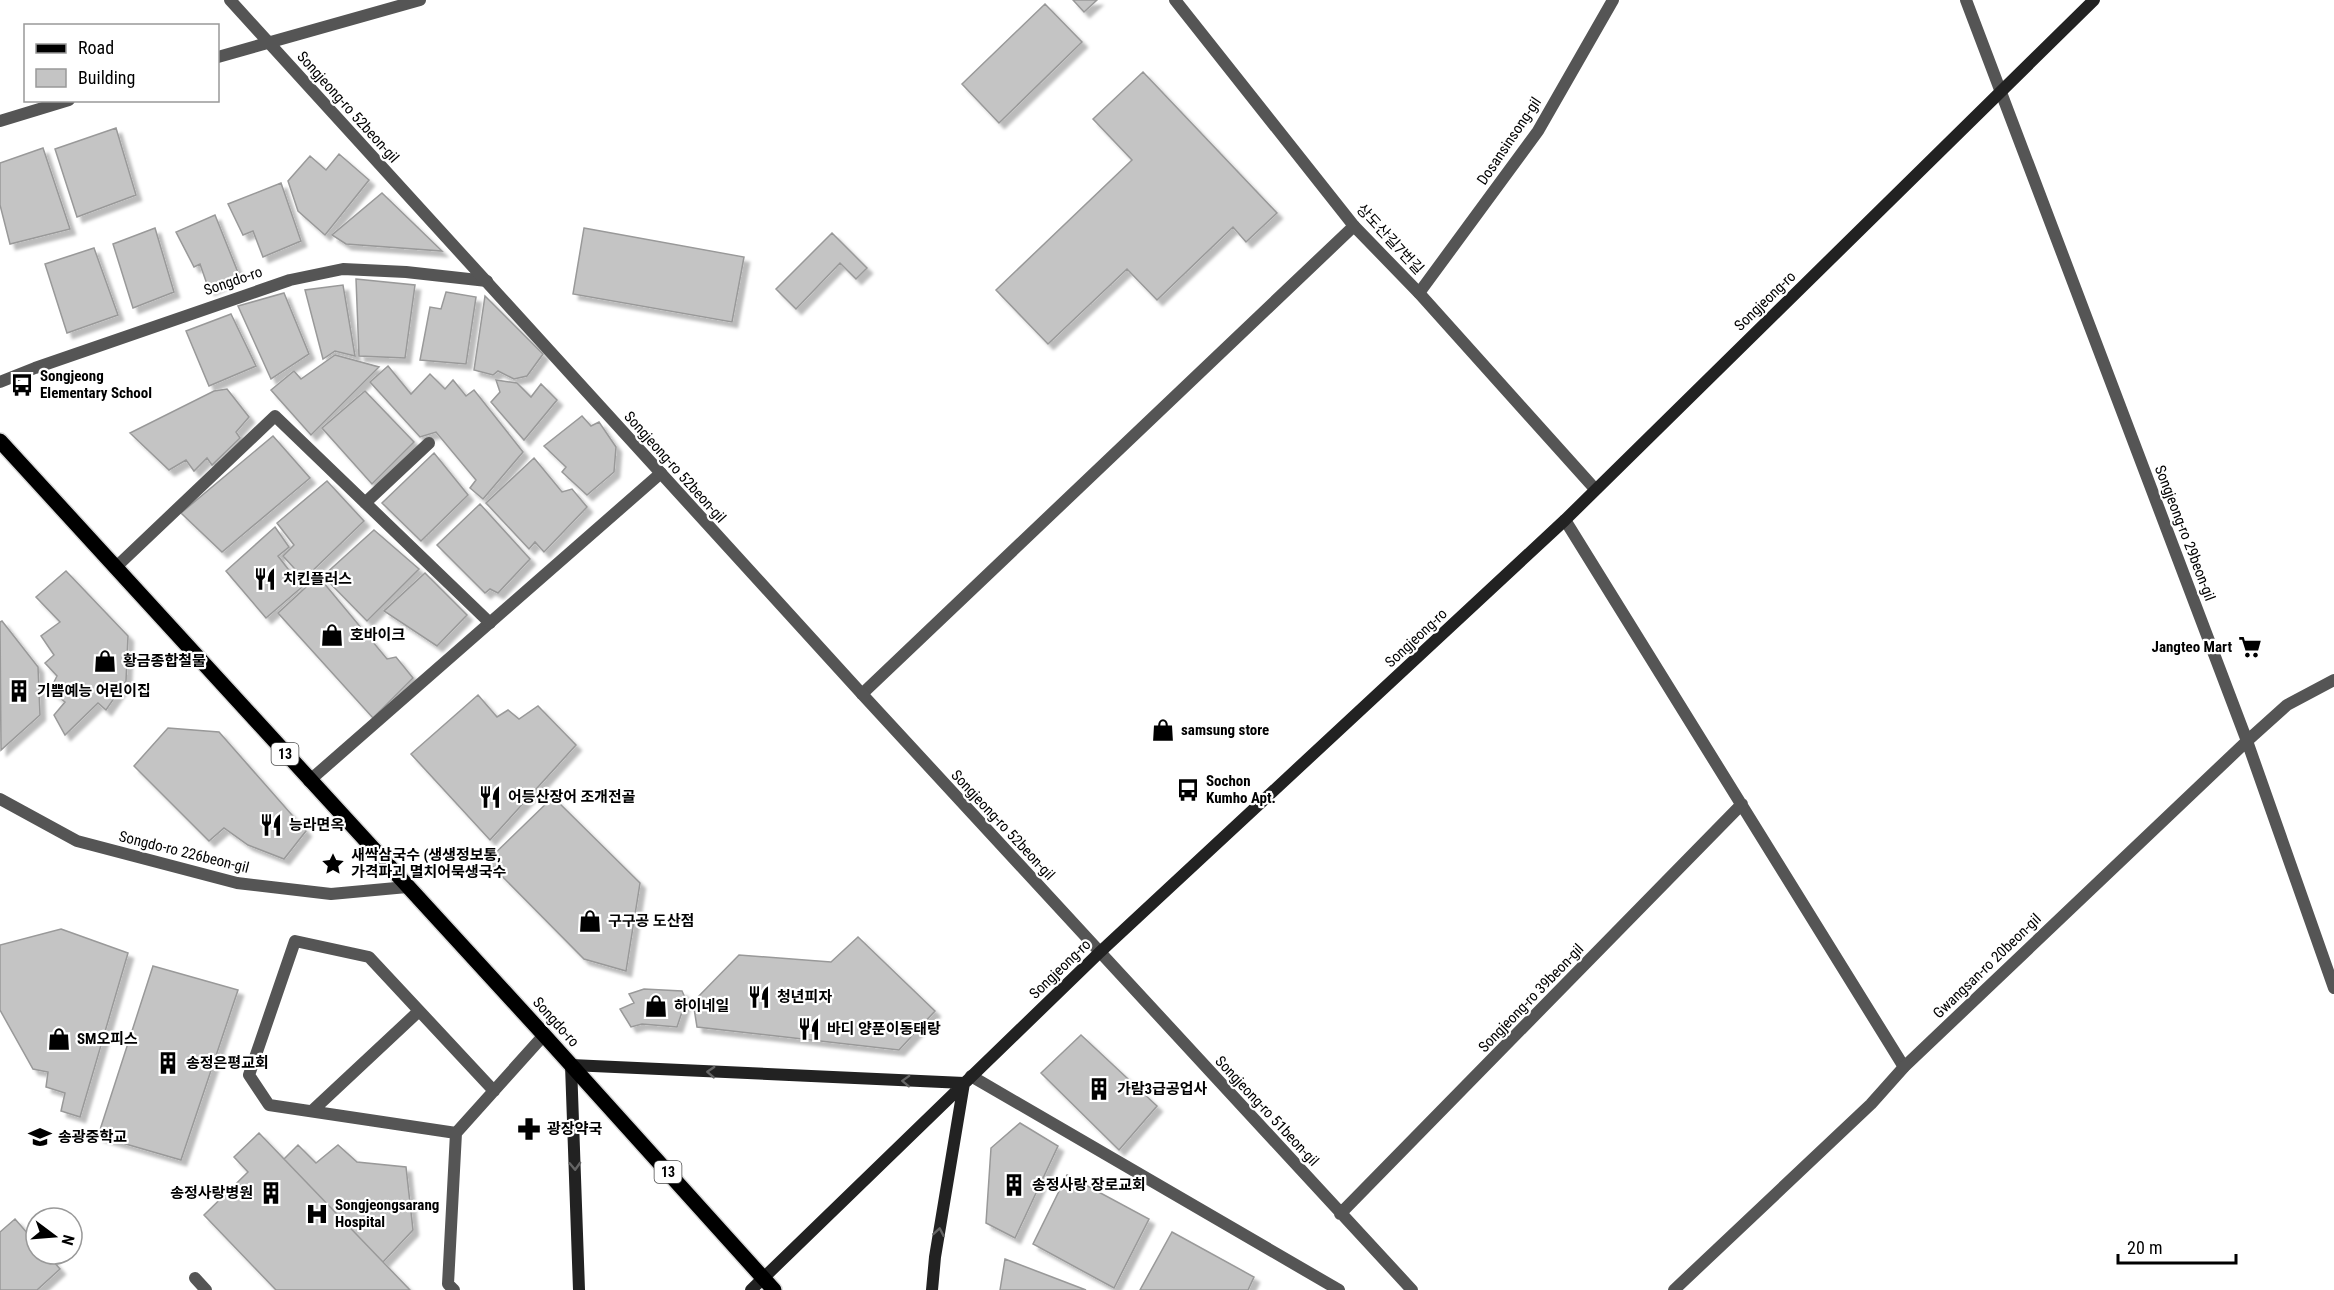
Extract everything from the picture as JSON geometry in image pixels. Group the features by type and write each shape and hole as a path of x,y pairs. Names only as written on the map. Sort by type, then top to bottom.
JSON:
{"main road":[{"name":"Songdo-ro","path":"0,441 769,1284"}],"street":[{"name":"Songjeong-ro 52beon-gil","path":"230,0 1100,952"},
{"path":"219,57 420,0"},
{"name":"상도산길7번길","path":"1175,0 1354,226 1419,293 1595,489"},
{"name":"Dosansinsong-gil","path":"1419,293 1538,131 1612,0"},
{"name":"Songjeong-ro 29beon-gil","path":"1966,0 2247,741 2334,988"},
{"name":"Songjeong-ro","path":"751,1290 769,1284 967,1080 1100,952 1565,520 2094,0"},
{"path":"0,121 62,102"},
{"path":"862,694 1354,226"},
{"name":"Songdo-ro","path":"0,382 290,280 343,269 405,272 487,281"},
{"path":"115,568 275,416 490,623"},
{"path":"365,503 429,443"},
{"path":"309,781 661,473"},
{"path":"1565,520 1904,1067"},
{"name":"Gwangsan-ro 20beon-gil","path":"1674,1290 1871,1104 1904,1067 2247,741 2287,705 2334,680"},
{"name":"Songdo-ro 226beon-gil","path":"0,799 76,841 237,883 331,894 407,887"},
{"name":"Songjeong-ro 39beon-gil","path":"1340,1214 1742,804"},
{"path":"456,1133 269,1105 249,1075 295,940 369,957 494,1091"},
{"name":"Songjeong-ro 51beon-gil","path":"1100,952 1412,1290"},
{"path":"312,1111 419,1011"},
{"path":"454,1290 448,1284 456,1133 544,1035"},
{"path":"579,1290 571,1065 967,1080 1339,1290"},
{"path":"932,1290 935,1257 967,1080"},
{"path":"195,1278 206,1290"}],"building":[{"path":"1073,0 1097,0 1084,12"},
{"path":"1045,4 1082,42 999,123 962,84"},
{"path":"1143,72 1277,213 1246,242 1233,227 1157,300 1127,269 1048,344 996,290 1132,160 1093,119"},
{"path":"116,128 136,195 77,217 55,149"},
{"path":"43,148 70,229 10,244 0,205 0,163"},
{"path":"339,154 369,180 325,235 298,211 288,181 310,156 326,170"},
{"path":"281,183 301,241 263,257 253,231 243,235 228,204"},
{"path":"382,193 442,251 346,244 332,235"},
{"path":"215,215 239,275 209,290 200,264 194,267 176,232"},
{"path":"155,228 174,292 133,308 113,244"},
{"path":"584,228 744,257 732,322 573,294"},
{"path":"832,233 867,268 856,279 840,263 796,309 776,289"},
{"path":"94,248 118,315 67,333 45,264"},
{"path":"356,279 415,285 405,358 359,356"},
{"path":"343,285 355,356 335,351 323,359 305,290"},
{"path":"446,292 476,297 466,364 420,360 430,307 441,309"},
{"path":"284,293 309,354 271,379 238,306"},
{"path":"485,296 543,354 527,376 514,379 498,371 493,375 474,370"},
{"path":"231,314 256,366 209,386 186,331"},
{"path":"335,355 379,367 311,435 271,390 294,371 301,379"},
{"path":"388,366 411,394 430,374 445,389 453,380 466,396 474,390 523,452 483,499 470,488 476,480 436,432 420,437 370,382"},
{"path":"496,380 517,383 531,397 541,384 557,400 524,440 491,402 500,392"},
{"path":"227,389 249,417 236,432 240,438 212,465 207,458 194,471 186,460 169,470 130,433 214,391"},
{"path":"365,391 414,442 372,484 322,428"},
{"path":"582,416 591,426 599,422 616,447 614,472 587,495 562,472 566,467 544,446"},
{"path":"273,436 310,478 222,552 181,513"},
{"path":"434,453 468,495 421,541 382,503"},
{"path":"534,458 562,492 572,489 587,507 544,552 535,542 529,549 486,503"},
{"path":"327,481 364,521 304,579 283,556 294,545 277,523"},
{"path":"480,504 530,559 498,593 490,589 485,593 437,545"},
{"name":"치킨플러스","path":"275,527 289,547 278,556 302,587 266,618 226,571"},
{"path":"374,530 419,569 367,621 323,576"},
{"path":"66,571 128,636 126,681 106,710 98,703 65,735 54,715 65,702 50,690 57,676 45,663 54,655 41,636 60,622 36,597"},
{"path":"425,573 467,615 437,646 384,611"},
{"name":"호바이크","path":"318,576 387,659 396,657 413,678 373,718 278,613"},
{"name":"기쁨예능 어린이집","path":"2,621 38,667 40,715 1,750 0,622"},
{"name":"어등산장어 조개전골","path":"478,695 497,717 508,710 519,719 538,706 576,745 490,840 411,754"},
{"path":"168,728 219,732 306,831 284,859 248,845 224,828 209,841 134,766"},
{"name":"구구공 도산점","path":"553,797 640,883 626,971 584,959 487,861"},
{"name":"SM오피스","path":"61,929 128,953 80,1117 61,1111 65,1093 46,1087 48,1072 33,1069 0,1010 0,945"},
{"path":"858,937 935,1011 899,1050 697,1027 693,1002 739,955 831,962"},
{"name":"송정은평교회","path":"153,966 238,990 181,1160 98,1136"},
{"name":"하이네일","path":"644,989 682,991 686,1000 677,1027 642,1024 631,1027 620,1009 634,1003 629,994"},
{"name":"가람3급공업사","path":"1081,1035 1157,1106 1119,1150 1041,1073"},
{"name":"송정사랑 장로교회","path":"1020,1123 1058,1146 1015,1238 986,1223 991,1148"},
{"name":"송정사랑병원","path":"259,1133 410,1290 276,1290 204,1215 248,1172 234,1157"},
{"path":"298,1145 316,1163 338,1145 357,1162 406,1167 413,1230 383,1262 284,1159"},
{"path":"1067,1175 1149,1219 1114,1288 1033,1244"},
{"path":"15,1219 24,1229 24,1266 57,1266 60,1269 37,1290 0,1290 0,1232"},
{"path":"1172,1232 1254,1277 1248,1290 1140,1290"},
{"path":"1005,1259 1086,1290 1000,1290"}],"place":[{"name":"Songjeong Elementary School","path":"22,385"},
{"name":"치킨플러스","path":"265,579"},
{"name":"호바이크","path":"332,635"},
{"name":"Jangteo Mart","path":"2250,647"},
{"name":"황금종합철물","path":"105,661"},
{"name":"기쁨예능 어린이집","path":"19,691"},
{"name":"samsung store","path":"1163,730"},
{"name":"Sochon Kumho Apt.","path":"1188,790"},
{"name":"어등산장어 조개전골","path":"490,797"},
{"name":"능라면옥","path":"271,825"},
{"name":"새싹삼국수 (생생정보통, 가격파괴 멸치어묵생국수","path":"333,864"},
{"name":"구구공 도산점","path":"590,921"},
{"name":"청년피자","path":"759,997"},
{"name":"하이네일","path":"656,1006"},
{"name":"바디 양푼이동태랑","path":"809,1029"},
{"name":"SM오피스","path":"59,1039"},
{"name":"송정은평교회","path":"168,1063"},
{"name":"가람3급공업사","path":"1099,1089"},
{"name":"광장약국","path":"529,1129"},
{"name":"송광중학교","path":"40,1137"},
{"name":"송정사랑 장로교회","path":"1014,1185"},
{"name":"송정사랑병원","path":"271,1193"},
{"name":"Songjeongsarang Hospital","path":"317,1214"}]}
